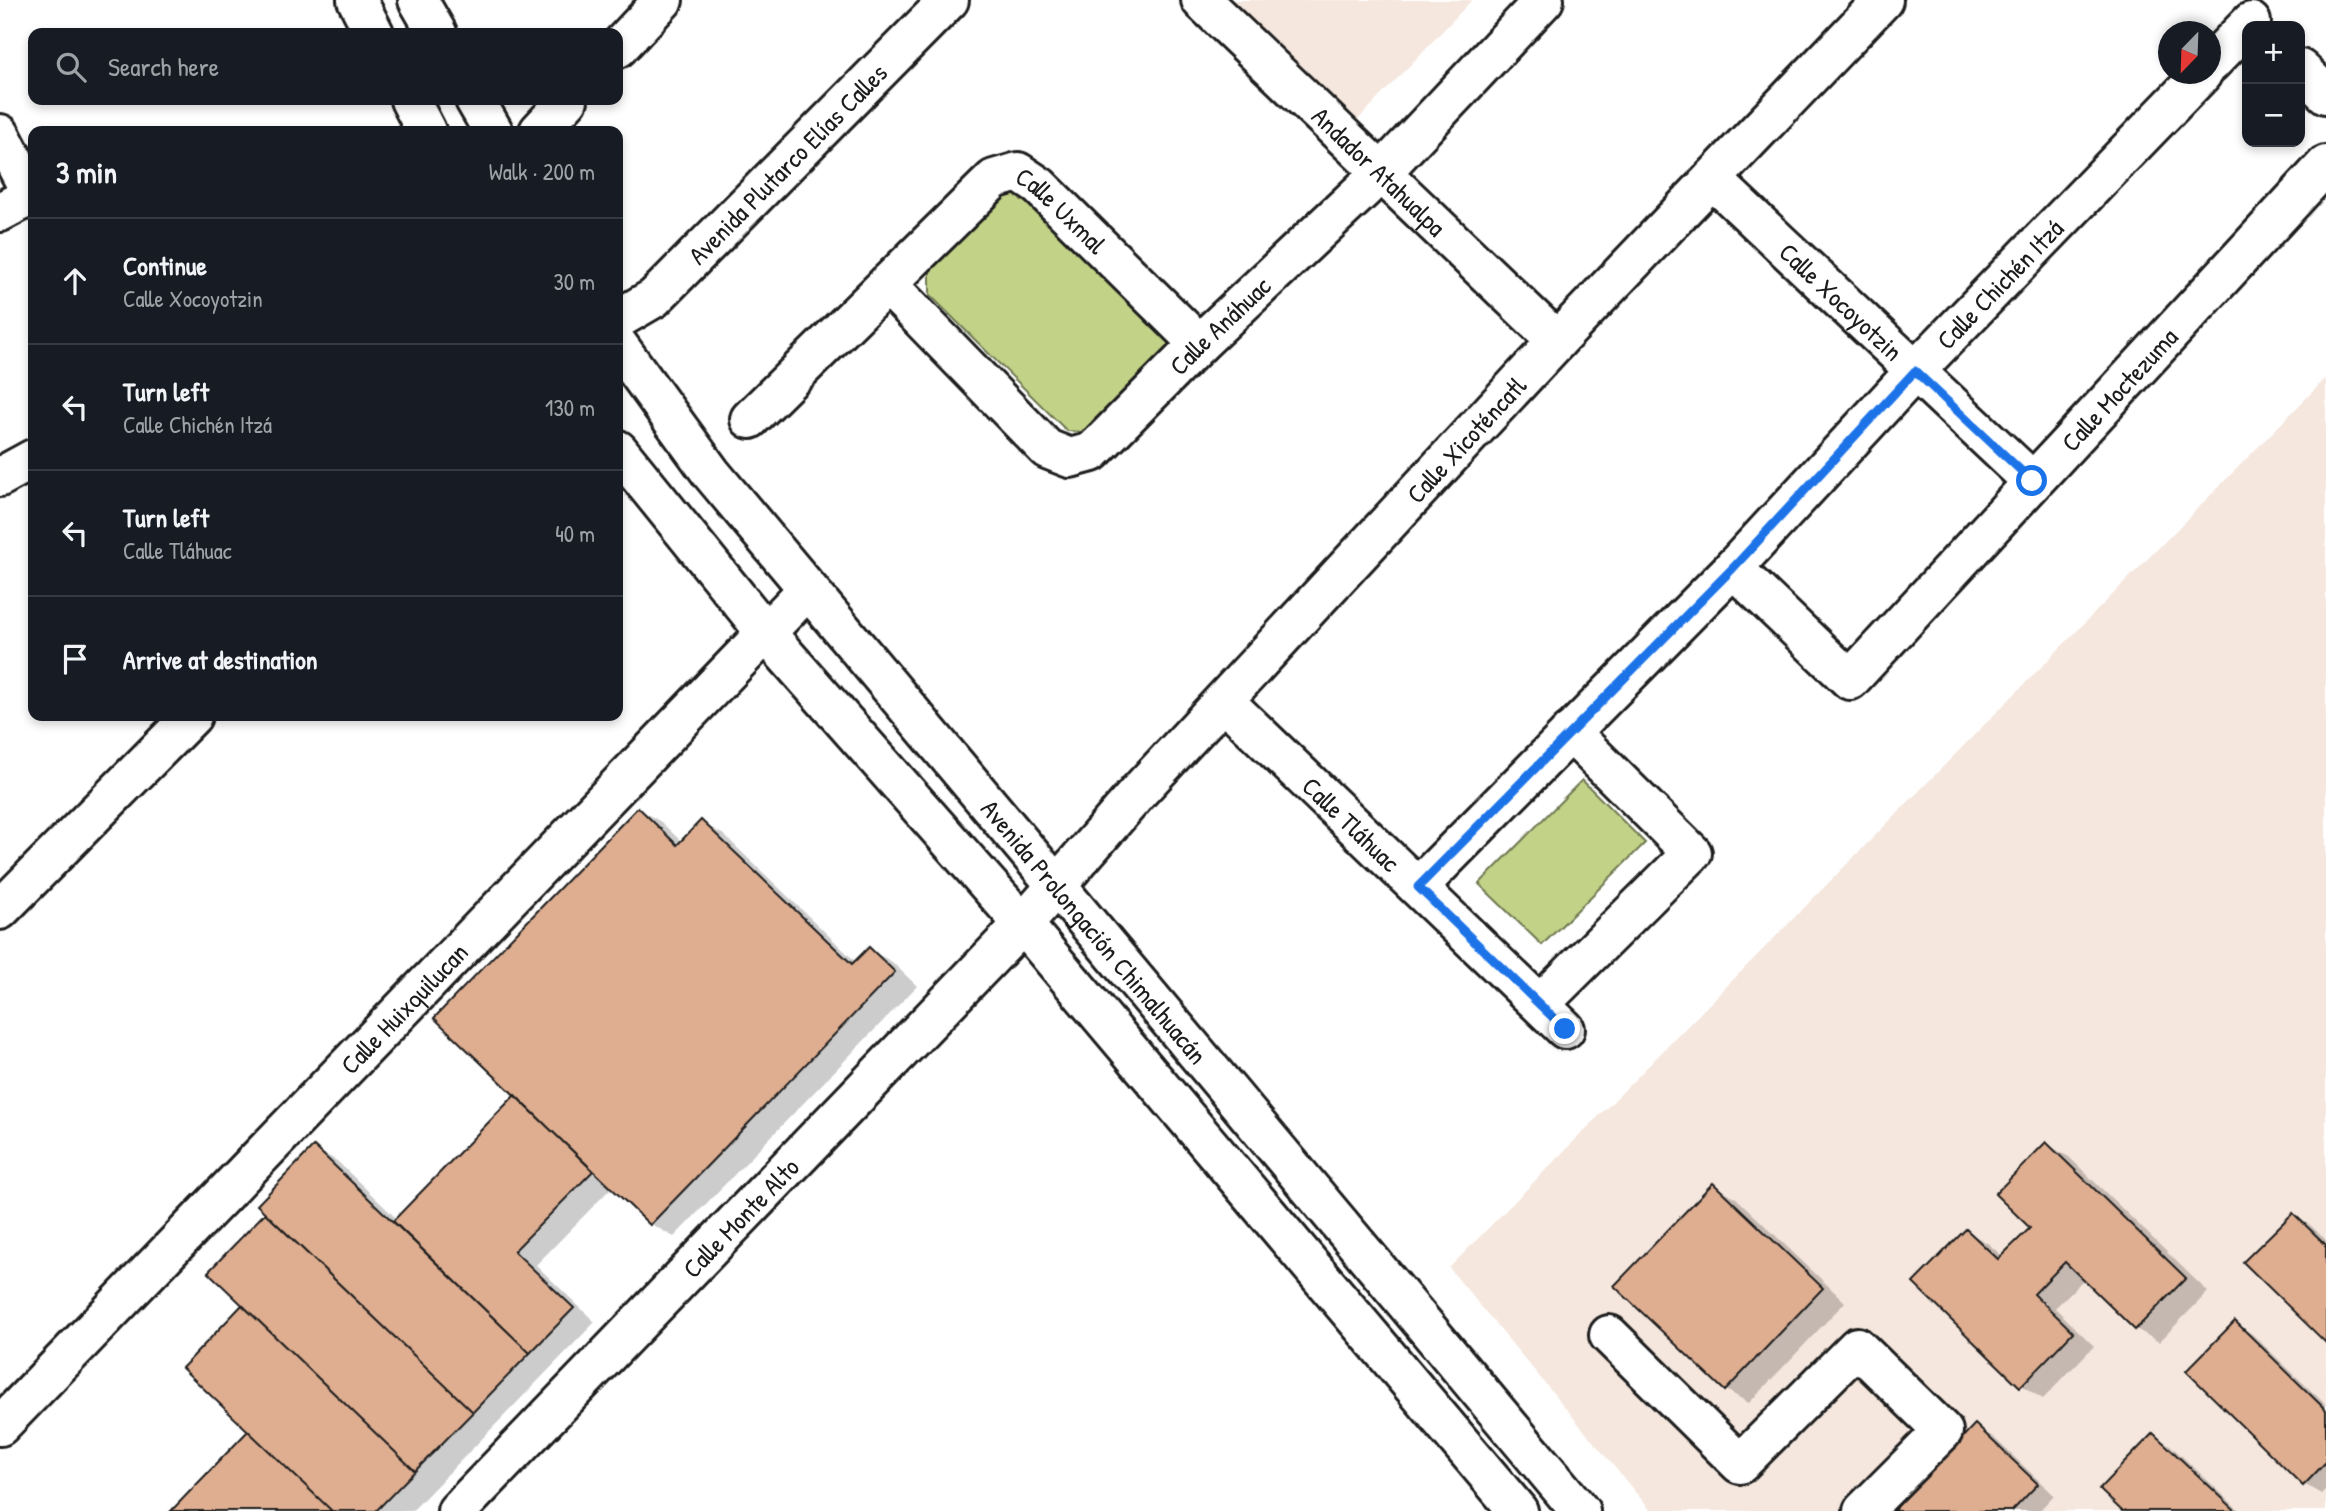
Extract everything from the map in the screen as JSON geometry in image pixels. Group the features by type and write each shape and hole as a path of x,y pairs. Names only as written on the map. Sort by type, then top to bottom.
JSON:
{"street":[{"path":"357,0 371,28"},
{"path":"418,0 434,28"},
{"path":"623,43 663,0"},
{"name":"Avenida Plutarco Elías Calles","path":"623,316 654,298 949,0"},
{"name":"Andador Atahualpa","path":"1201,0 1383,171 1557,341"},
{"name":"Calle Anáhuac","path":"887,284 1047,449 1070,458 1092,452 1199,344 1383,171 1544,0"},
{"name":"Calle Xicoténcatl","path":"1058,887 1140,790 1557,341 1883,0"},
{"path":"2221,48 2244,16"},
{"path":"2305,74 2326,94"},
{"name":"Calle Chichén Itzá","path":"1418,887 1733,568 1915,371 2192,84"},
{"path":"413,105 423,126"},
{"path":"478,105 490,126"},
{"path":"544,126 564,105"},
{"path":"0,134 28,187"},
{"name":"Calle Moctezuma","path":"1733,568 1850,680 2326,165"},
{"name":"Calle Uxmal","path":"750,419 994,179 1018,172 1038,186 1199,344"},
{"name":"Calle Xocoyotzin","path":"1712,180 2032,481"},
{"path":"0,212 28,198"},
{"name":"Avenida Prolongación Chimalhuacán","path":"623,352 711,473 1580,1511"},
{"name":"Avenida Prolongación Chimalhuacán","path":"623,456 766,632 1023,924 1518,1511"},
{"path":"0,477 28,462"},
{"name":"Calle Huixquilucan","path":"0,1426 808,589"},
{"name":"Calle Tláhuac","path":"1224,701 1552,1017 1692,853 1570,732"},
{"path":"3,900 187,721"},
{"name":"Calle Monte Alto","path":"457,1511 1058,887"},
{"path":"1609,1335 1740,1464 1857,1347 1943,1431 1863,1511"},
{"path":"1525,1511 1555,1481"}],"shaded area":[{"path":"1218,0 1472,0 1352,126"},
{"path":"2326,378 2326,1511 1651,1511 1449,1268"}],"green space":[{"path":"1035,189 1172,325 1172,345 1084,432 1067,431 930,295 930,268 1005,191"},
{"path":"1582,780 1645,843 1542,945 1479,884"}],"building":[{"path":"638,807 677,845 701,820 852,964 869,947 895,972 650,1225 434,1018"},
{"path":"515,1095 593,1171 514,1251 574,1308 530,1353 393,1221"},
{"path":"2046,1142 2186,1278 2135,1330 2065,1262 2034,1294 2073,1332 2020,1387 1913,1283 1966,1229 1998,1259 2030,1228 1995,1194"},
{"path":"314,1146 530,1353 473,1412 257,1205"},
{"path":"1713,1183 1823,1288 1725,1391 1614,1286"},
{"path":"265,1213 473,1412 415,1471 208,1272"},
{"path":"2293,1213 2326,1245 2326,1343 2243,1262"},
{"path":"242,1305 415,1471 376,1511 332,1511 182,1368"},
{"path":"2235,1321 2326,1410 2326,1462 2303,1486 2186,1371"},
{"path":"1975,1424 2038,1484 2012,1511 1893,1511"},
{"path":"248,1431 332,1511 171,1511"},
{"path":"2153,1433 2236,1511 2122,1511 2099,1489"}],"route":[{"path":"1565,1029 1418,887 1733,568 1915,371 2032,481"}]}
